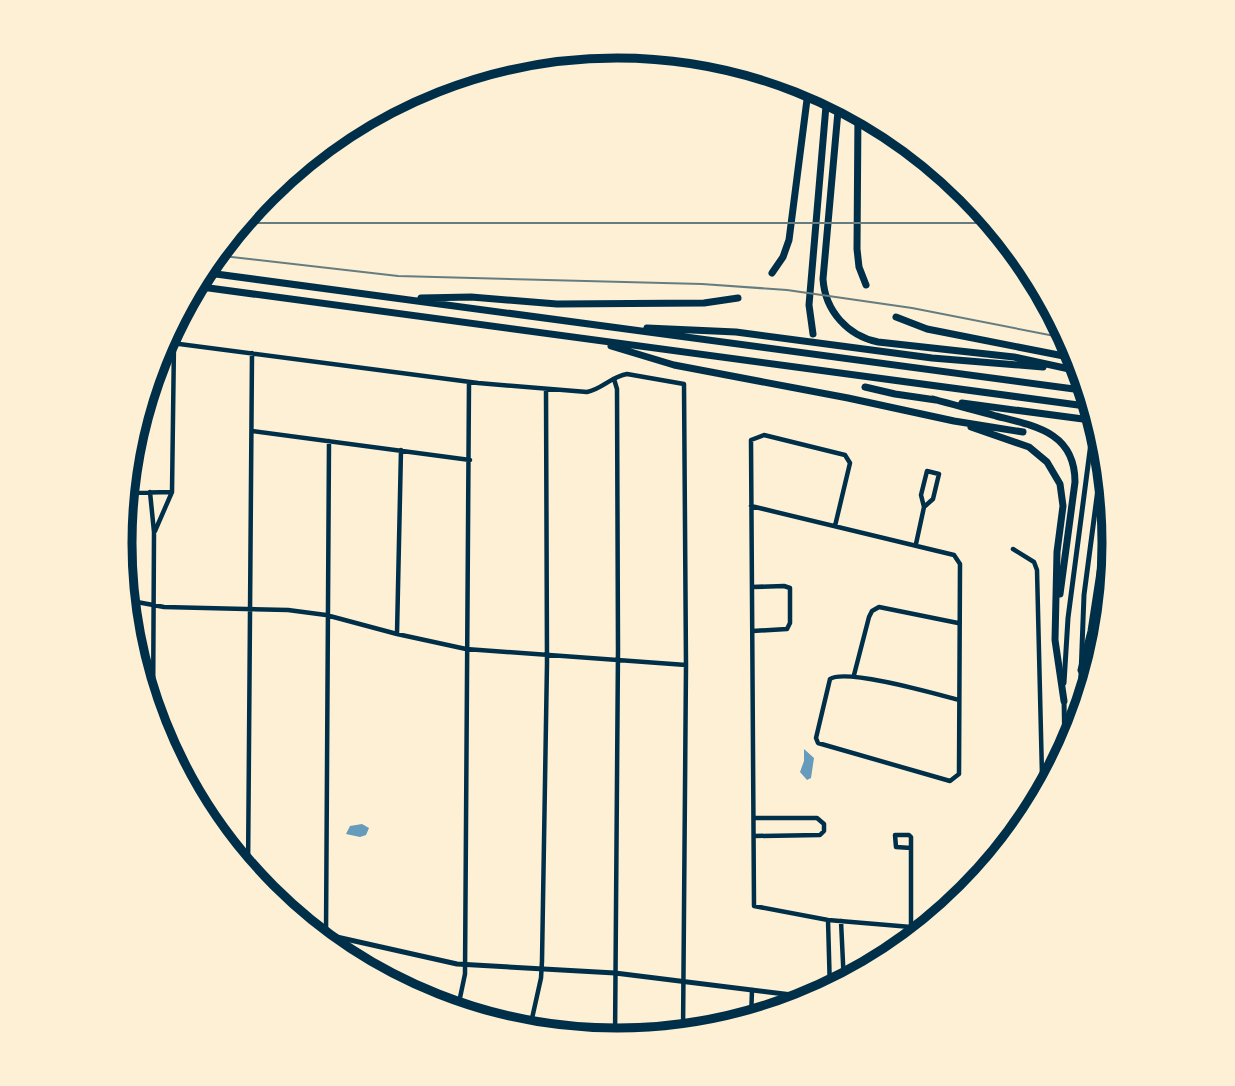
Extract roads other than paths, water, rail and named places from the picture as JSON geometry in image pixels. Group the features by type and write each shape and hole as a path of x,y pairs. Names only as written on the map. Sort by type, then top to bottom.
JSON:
{"highway":[{"path":"772,273 783,257 789,240 807,97"},
{"path":"813,334 809,312 826,105"},
{"path":"838,111 824,289 830,307 844,325 863,338 892,344 1014,356 1071,370"},
{"path":"858,122 858,255 866,285"},
{"path":"214,274 1078,390"},
{"path":"205,287 1083,405"},
{"path":"394,298 471,297 557,303 704,303 738,298"},
{"path":"896,317 927,329 1066,356"},
{"path":"597,326 736,332 941,359 1063,368"},
{"path":"590,340 674,365 954,421 1023,432"},
{"path":"864,387 895,394 1086,419"},
{"path":"933,399 1039,427 1055,437 1068,452 1073,464 1075,482 1055,631"},
{"path":"954,421 1029,447 1043,457 1056,474 1063,506 1057,552 1055,631 1056,657 1064,701"},
{"path":"1081,670 1091,631 1103,556"}],"main road":[{"path":"1065,732 1068,618 1091,440"},
{"path":"1081,684 1084,595 1099,481"},
{"path":"337,938 465,965 615,973 792,995"}],"street":[{"path":"175,343 469,382 546,389 591,391 620,375 629,374 681,382 685,387 684,1024"},
{"path":"154,532 172,492 174,346"},
{"path":"248,857 252,353"},
{"path":"614,379 617,389 618,660 615,1028"},
{"path":"460,1001 465,965 469,382"},
{"path":"531,1020 542,969 547,654 546,389"},
{"path":"252,431 470,460"},
{"path":"835,526 850,463 845,455 764,435 751,440 754,906 828,920 911,927 911,848 911,836 895,835 896,847 911,848"},
{"path":"326,931 329,441"},
{"path":"397,634 401,450"},
{"path":"916,544 924,507 921,495 927,471 939,474 933,499 924,507"},
{"path":"150,492 154,532 153,682"},
{"path":"135,493 172,492"},
{"path":"751,506 916,544 954,555 960,564 959,774 950,781 818,743 816,737 830,678 835,675 854,675 959,700"},
{"path":"1013,549 1034,562 1037,570 1042,779"},
{"path":"752,587 790,588 790,623 787,629 753,631"},
{"path":"136,601 164,607 249,608 326,615 466,649 686,665"},
{"path":"854,675 869,617 872,611 879,607 958,623"},
{"path":"754,818 817,818 824,824 824,831 820,835 754,836"},
{"path":"828,920 830,979"},
{"path":"841,921 843,972"},
{"path":"751,990 751,1009"}],"water":[{"path":"804,749 814,758 811,778 807,780 800,772"},
{"path":"362,824 369,828 366,835 360,837 346,834 350,826"}],"railway":[{"path":"253,223 982,223"},
{"path":"227,256 398,276 702,284 787,290 912,308 1057,336"}]}
